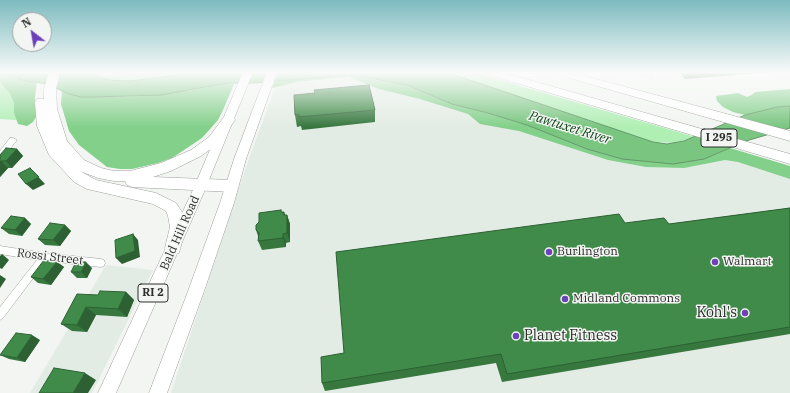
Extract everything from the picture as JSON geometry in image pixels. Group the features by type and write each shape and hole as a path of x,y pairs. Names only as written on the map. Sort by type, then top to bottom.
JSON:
{"highway":[{"path":"45,90 40,99 44,126 54,152 79,178 92,185 156,199 171,207 176,215 178,227 173,248"},
{"path":"46,90 52,117 61,143 79,164 112,180 200,189"},
{"name":"I 295","path":"554,90 790,159"},
{"name":"I 295","path":"627,90 790,136"},
{"path":"98,173 114,176 130,176 147,173 166,167 196,153 214,140 229,120"},
{"path":"109,188 231,189"}],"main road":[{"name":"Bald Hill Road","path":"107,393 200,189 241,90"},
{"path":"158,393 195,294 240,159 265,90"}],"street":[{"path":"0,156 13,140"},
{"name":"Rossi Street","path":"0,250 44,257 101,263"},
{"path":"0,315 44,257"}],"shaded area":[{"path":"0,90 7,90 14,103 14,113 17,120 0,119"},
{"path":"7,90 36,90 36,117 33,122 27,126 18,124 14,113 14,103"},
{"path":"62,90 81,97 143,96 190,90 231,90 218,120 202,138 172,158 132,169 107,167 79,145 69,131 61,104"},
{"path":"274,90 406,90 595,151 720,154 790,175 790,393 171,393 248,161"},
{"path":"384,90 419,90 452,104 527,125 587,149 622,159 704,159 730,148 790,166 790,179 738,162 725,160 684,168 646,167 608,160 519,131 480,124 468,114 420,99"},
{"path":"500,90 536,90 695,137 676,143 653,142"},
{"path":"790,90 790,106 777,107 745,115 733,112 723,107 717,101 716,96 738,93 747,97 755,92"},
{"path":"106,265 153,270 92,393 30,393"}],"water":[{"path":"61,90 187,90 161,95 81,97"},
{"name":"Pawtuxet River","path":"420,90 500,90 653,142 667,144 684,141 745,115 777,107 790,106 790,128 746,141 704,159 673,164 622,159 587,149 527,125 452,104"}],"building":[{"path":"314,90 370,90 375,110 299,117 299,114 295,115 294,95 315,93"},
{"path":"6,148 17,149 6,161 1,161 0,163 0,155"},
{"path":"30,168 39,177 26,184 18,174"},
{"name":"Midland Commons","path":"790,208 790,327 507,374 501,354 322,383 321,357 344,353 336,252 619,214 625,223 664,218 669,224"},
{"path":"281,210 281,212 284,212 284,215 287,215 287,233 283,234 283,238 258,241 259,233 256,230 256,225 259,222 259,213"},
{"path":"11,216 25,218 15,230 1,228"},
{"path":"50,223 65,225 53,240 38,239"},
{"path":"133,234 135,251 116,258 115,240"},
{"path":"44,260 57,262 43,279 31,277"},
{"path":"76,262 86,262 81,272 71,272"},
{"path":"100,291 126,292 118,309 86,307 77,325 61,324 77,294 98,295"},
{"path":"16,333 32,335 17,358 0,355"},
{"path":"54,368 85,373 73,393 39,393"}],"place":[{"name":"Burlington","path":"549,252"},
{"name":"Walmart","path":"715,262"},
{"name":"Midland Commons","path":"565,299"},
{"name":"Kohl's","path":"745,313"},
{"name":"Planet Fitness","path":"516,336"}]}
